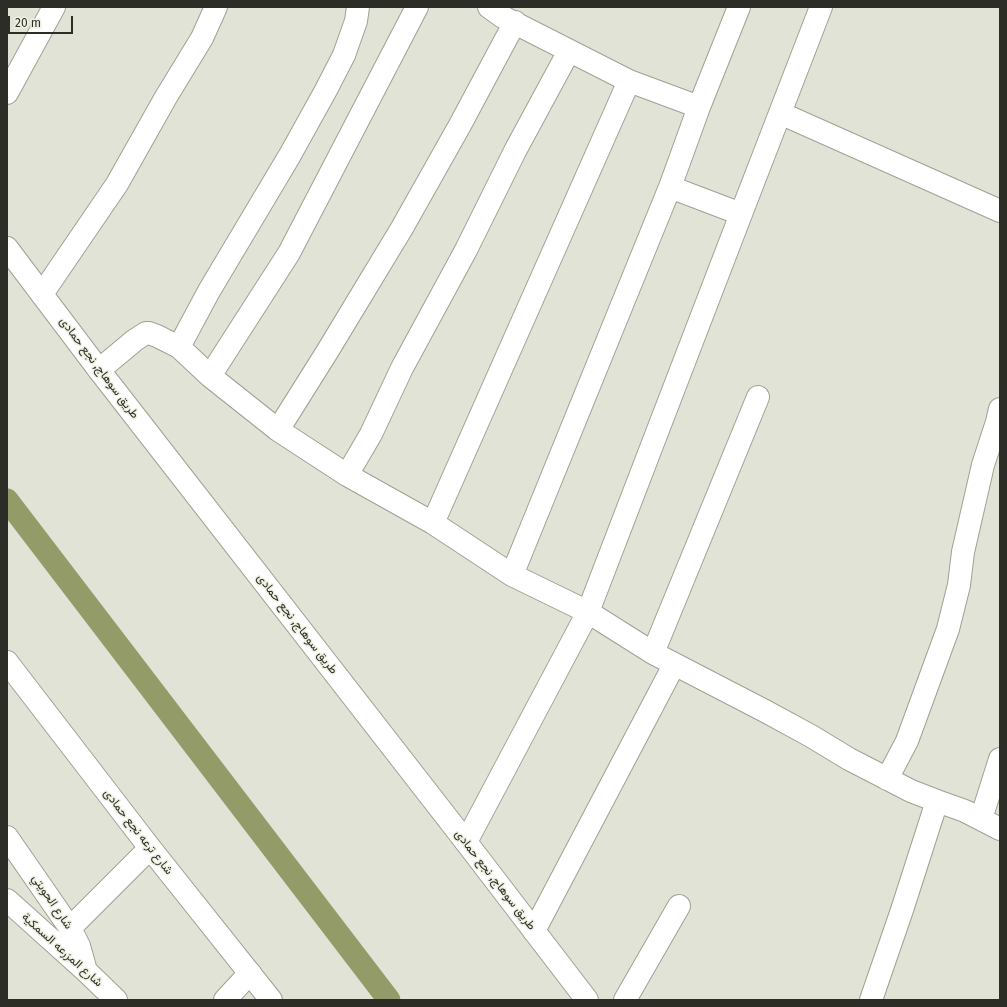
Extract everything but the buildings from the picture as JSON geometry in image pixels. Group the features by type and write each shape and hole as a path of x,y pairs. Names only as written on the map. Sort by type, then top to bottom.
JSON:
{"street":[{"path":"7,93 54,7"},
{"path":"42,294 116,184 202,38 216,7"},
{"path":"179,347 209,291 290,155 326,90 344,55 356,21 358,7"},
{"path":"210,376 290,254 418,7"},
{"path":"512,575 670,187 699,107 739,7"},
{"path":"466,842 588,612 821,7"},
{"path":"278,430 402,228 460,125 504,13 569,51 629,82 699,107"},
{"path":"347,475 371,434 402,368 466,250 515,150 569,51"},
{"path":"433,523 629,82"},
{"path":"780,113 1000,211"},
{"path":"670,187 741,214"},
{"name":"طريق سوهاج, نجع حمادى","path":"7,248 587,1000"},
{"path":"100,370 135,340 149,333 179,347 210,376 278,430 347,475 433,523 512,575 588,612 674,665 765,711 887,779 936,801 965,811 1000,829"},
{"path":"653,653 758,398"},
{"path":"887,779 907,741 948,629 958,585 963,552 983,466 1000,409"},
{"name":"شارع ترعه نجع حمادى","path":"7,662 150,848 271,1000"},
{"path":"534,931 674,665"},
{"path":"980,819 1000,759"},
{"path":"870,1000 902,910 936,801"},
{"name":"شارع الحويتي","path":"7,837 70,928 79,946 86,972"},
{"path":"70,928 150,848"},
{"name":"شارع المزرعه السمكية","path":"7,900 116,1000"},
{"path":"625,1000 679,906"},
{"path":"225,1000 250,973"}],"waterway":[{"path":"7,500 389,1000"}]}
